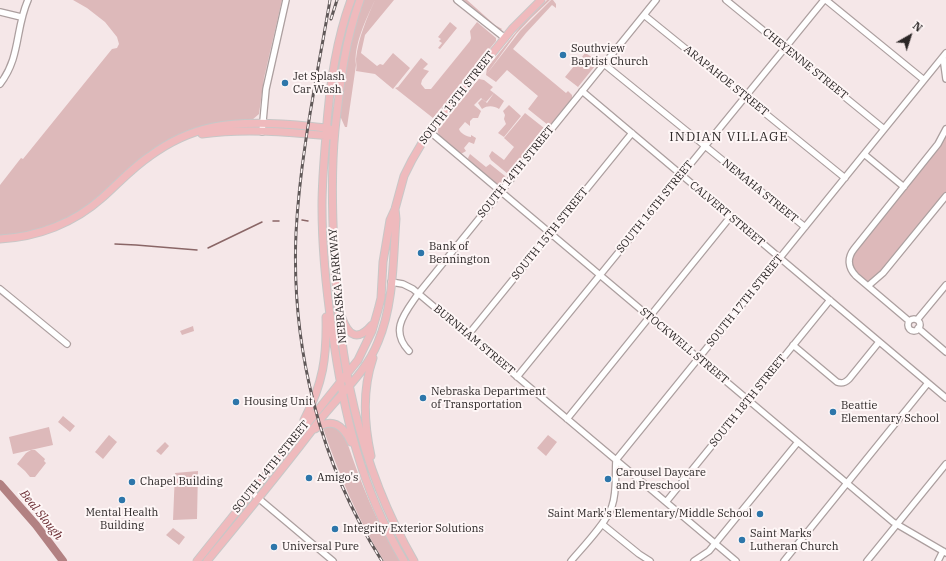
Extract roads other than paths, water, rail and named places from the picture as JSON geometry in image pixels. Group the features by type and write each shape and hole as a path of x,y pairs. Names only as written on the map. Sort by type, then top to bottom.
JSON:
{"main road":[{"name":"NEBRASKA PARKWAY","path":"351,0 336,56 326,128 322,207 325,282 342,394 358,459 379,512 404,561"},
{"name":"NEBRASKA PARKWAY","path":"360,0 350,28 342,64 335,133 331,202 338,308 347,375 359,430 377,484 389,513 414,561"},
{"name":"SOUTH 13TH STREET","path":"347,375 358,360 375,322 381,298 381,281 390,220 408,167 429,131 505,38 541,0"},
{"path":"0,239 31,235 68,222 96,203 149,156 184,137 222,125 248,122 326,128 335,133"},
{"path":"184,137 226,131 326,136 335,133"},
{"name":"SOUTH 13TH STREET","path":"349,386 369,361 378,342 387,313 396,219 395,209"},
{"path":"289,446 313,403 324,366 326,338 325,282"},
{"path":"338,308 346,328 353,335 364,333 375,322"},
{"path":"377,484 368,442 365,406 368,375 378,342"},
{"name":"SOUTH 14TH STREET","path":"196,561 327,397 347,375"},
{"name":"SOUTH 14TH STREET","path":"207,561 312,432 319,421 349,386"},
{"path":"312,432 320,426 328,423 338,426 349,437 358,459"}],"street":[{"path":"0,84 10,68 14,56 21,17 28,0"},
{"path":"262,132 266,89 286,0"},
{"path":"458,0 505,38"},
{"name":"SOUTH 14TH STREET","path":"409,351 402,340 400,323 418,294 656,0"},
{"name":"CHEYENNE STREET","path":"726,0 884,129"},
{"path":"825,0 924,80"},
{"name":"SOUTH 16TH STREET","path":"517,377 825,0"},
{"path":"0,12 21,17"},
{"name":"ARAPAHOE STREET","path":"644,15 845,178"},
{"path":"945,57 946,79"},
{"name":"SOUTH 17TH STREET","path":"616,460 924,80 945,57"},
{"name":"NEMAHA STREET","path":"604,64 805,227"},
{"name":"CALVERT STREET","path":"582,91 946,398"},
{"path":"909,321 853,273 849,263 850,255 938,144 946,129"},
{"name":"STOCKWELL STREET","path":"429,131 896,525 945,552"},
{"name":"SOUTH 15TH STREET","path":"468,335 632,133"},
{"path":"864,154 904,187"},
{"path":"868,286 883,273 946,196"},
{"path":"567,418 730,216"},
{"name":"BURNHAM STREET","path":"391,282 403,284 413,289 736,561"},
{"path":"918,320 946,285"},
{"path":"0,289 68,344"},
{"name":"SOUTH 18TH STREET","path":"666,502 830,300"},
{"path":"909,321 912,319 918,320"},
{"path":"918,320 920,325 918,328"},
{"path":"909,321 909,328 913,330 918,328"},
{"path":"918,328 946,352"},
{"path":"793,345 837,382 843,383 849,380 879,342"},
{"path":"784,561 928,383"},
{"path":"694,561 706,553 715,543 798,442"},
{"path":"571,561 608,516 612,506 616,460"},
{"path":"867,561 946,464"},
{"path":"251,492 333,561"},
{"path":"602,524 650,561"},
{"path":"938,561 945,552"}],"waterway":[{"path":"302,220 308,221"},
{"path":"273,221 279,221"},
{"path":"208,248 262,222"},
{"path":"115,244 197,250"},
{"name":"Beal Slough","path":"0,484 36,525 63,561"}],"railway":[{"path":"330,0 305,145 298,204 296,276 299,319 305,362 314,404 326,445 360,524 382,561"},
{"path":"331,19 337,0"}],"place":[{"name":"Southview Baptist Church","path":"563,55"},
{"name":"Jet Splash Car Wash","path":"285,83"},
{"name":"Bank of Bennington","path":"421,253"},
{"name":"Nebraska Department of Transportation","path":"423,398"},
{"name":"Housing Unit","path":"236,402"},
{"name":"Beattie Elementary School","path":"833,412"},
{"name":"Amigo's","path":"309,478"},
{"name":"Carousel Daycare and Preschool","path":"608,479"},
{"name":"Chapel Building","path":"132,482"},
{"name":"Mental Health Building","path":"122,500"},
{"name":"Saint Mark's Elementary/Middle School","path":"760,514"},
{"name":"Integrity Exterior Solutions","path":"335,529"},
{"name":"Saint Marks Lutheran Church","path":"742,540"},
{"name":"Universal Pure","path":"274,547"}],"district":[{"name":"INDIAN VILLAGE","path":"729,137"}]}
